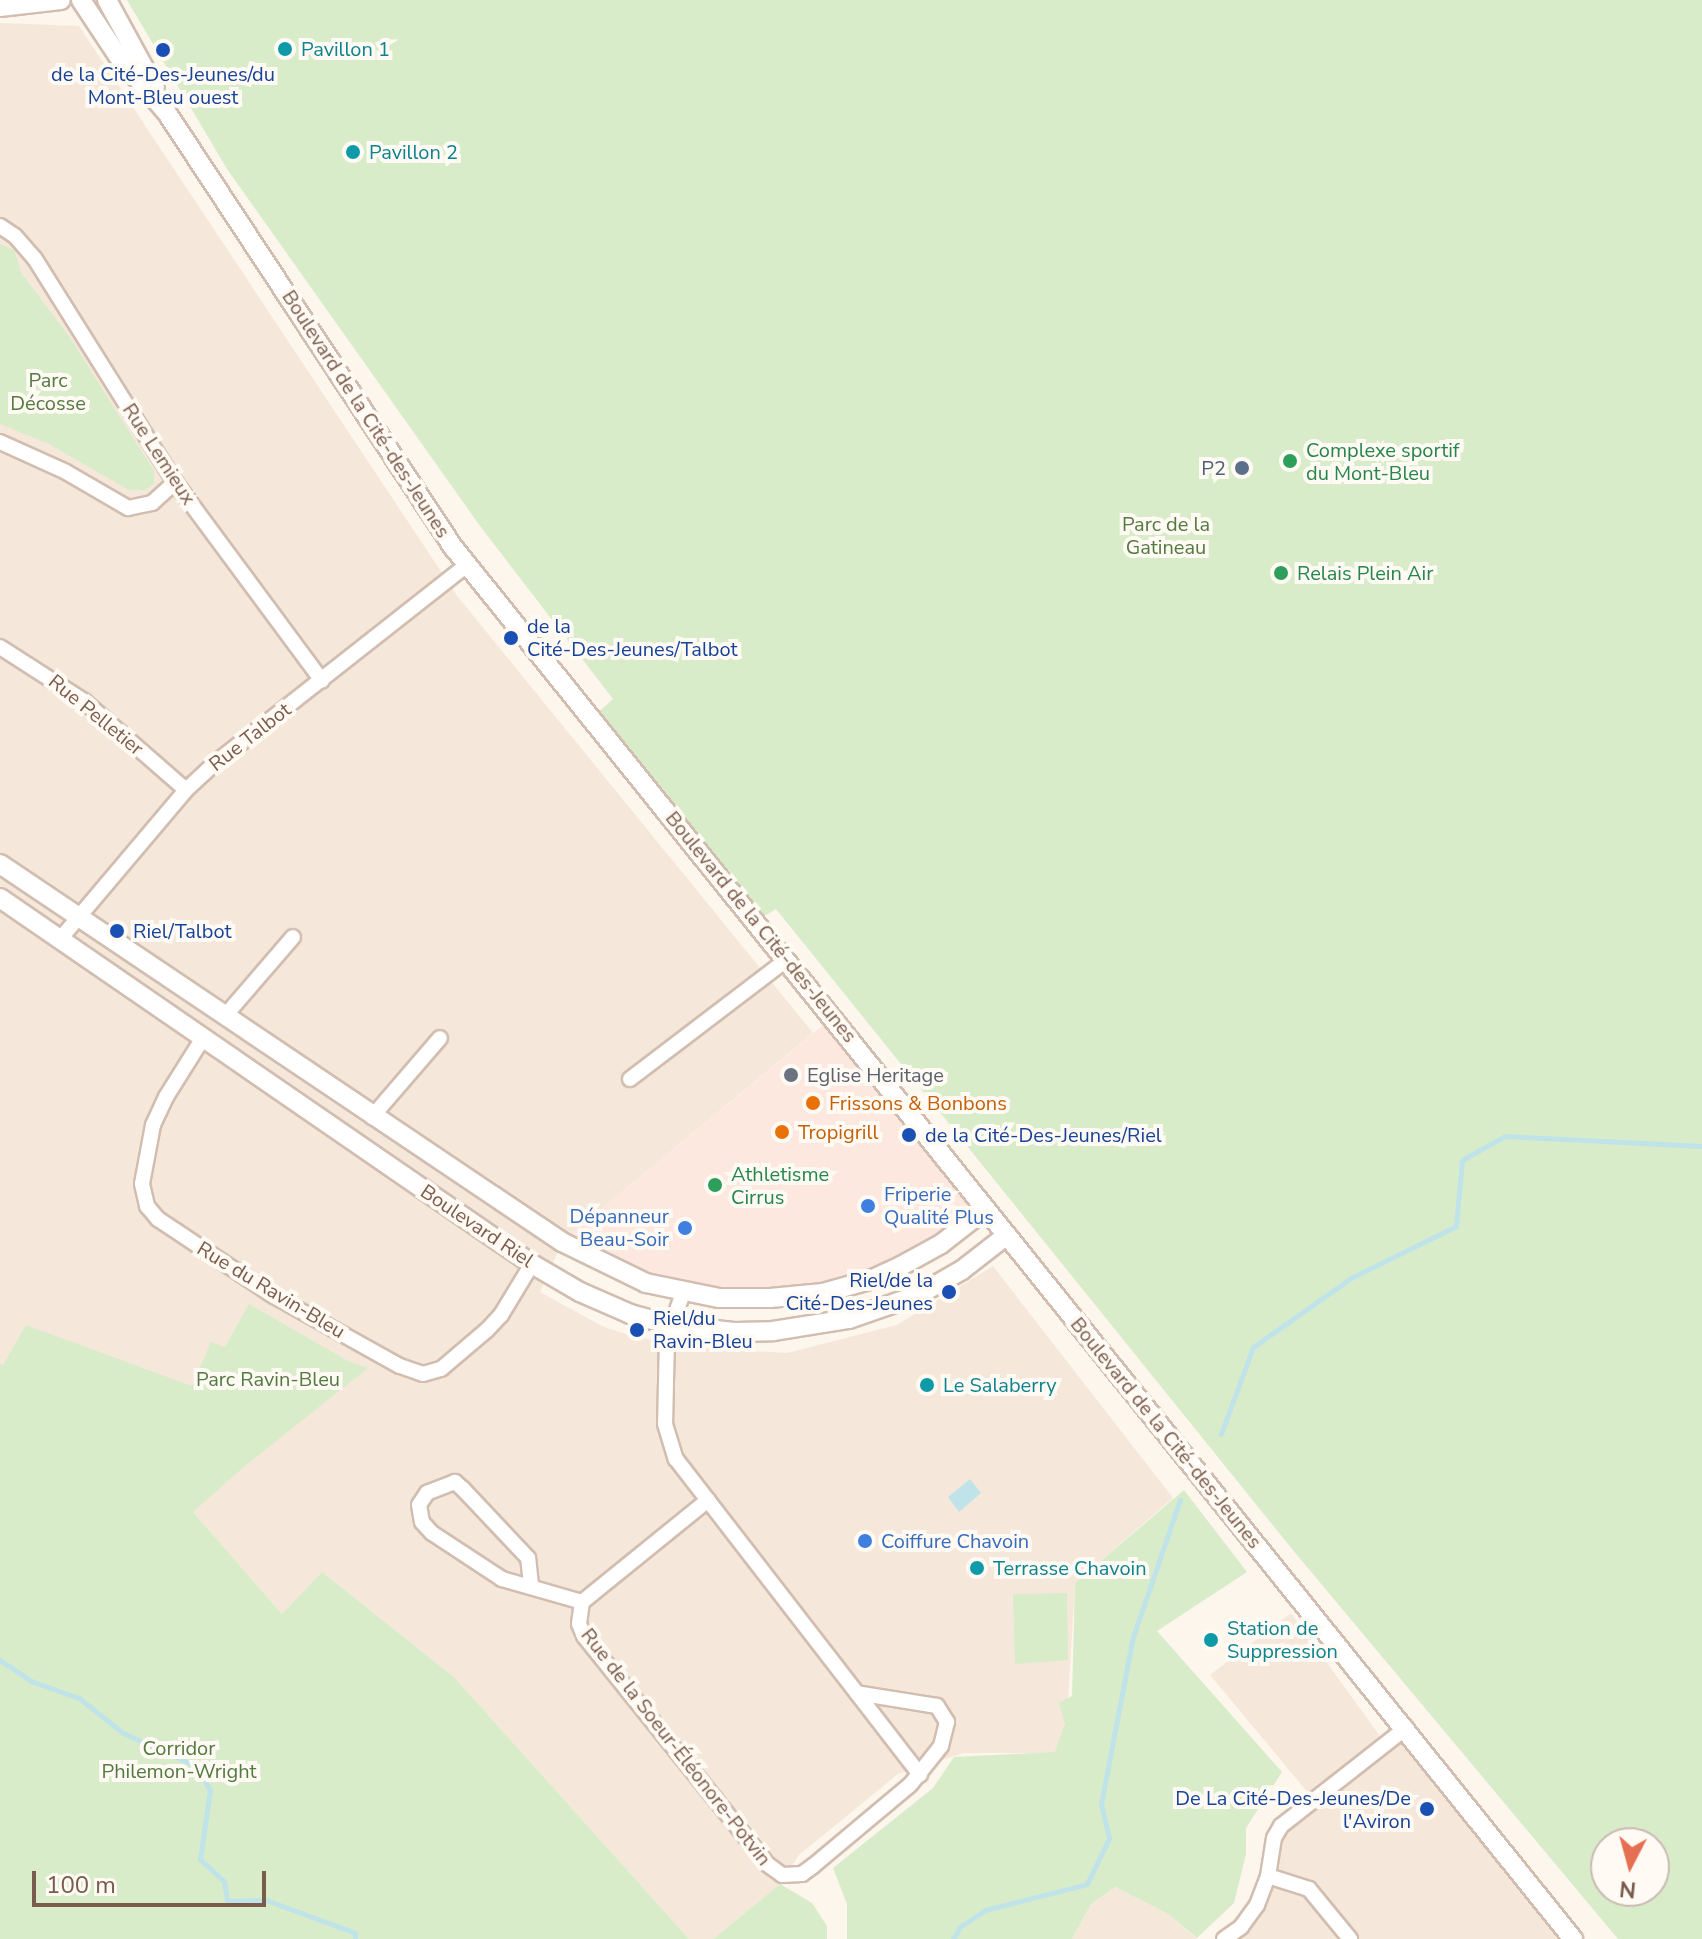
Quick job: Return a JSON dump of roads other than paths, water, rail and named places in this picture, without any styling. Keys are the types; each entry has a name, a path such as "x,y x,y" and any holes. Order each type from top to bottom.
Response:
{"street":[{"path":"0,7 61,0"},
{"name":"Boulevard de la Cité-des-Jeunes","path":"81,0 118,56 167,113 426,508 467,565 1573,1939"},
{"name":"Boulevard de la Cité-des-Jeunes","path":"107,0 139,55 167,113"},
{"name":"Rue Lemieux","path":"0,226 15,236 35,259 175,482 322,681"},
{"path":"0,442 66,472 128,508 152,503 175,482"},
{"name":"Rue Talbot","path":"61,938 186,790 214,764 467,565"},
{"name":"Rue Pelletier","path":"0,647 84,701 186,790"},
{"name":"Boulevard Riel","path":"0,864 80,915 372,1117 581,1253 646,1283 683,1293 770,1298 849,1287 923,1255 986,1209"},
{"name":"Boulevard Riel","path":"0,898 532,1264 599,1301 671,1325 734,1332 773,1331 849,1319 918,1295 962,1270 1007,1235"},
{"path":"225,1016 293,937"},
{"path":"630,1079 786,960"},
{"name":"Rue du Ravin-Bleu","path":"203,1038 166,1097 153,1125 142,1184 147,1206 158,1219 274,1296 407,1370 423,1374 441,1369 487,1330 501,1315 532,1264"},
{"path":"372,1117 440,1038"},
{"path":"683,1293 671,1325 665,1424 676,1459 920,1775"},
{"path":"531,1585 528,1558 463,1489 455,1482 427,1493 419,1505 422,1522 432,1533 502,1579 582,1602"},
{"name":"Rue de la Soeur-Éléonore-Potvin","path":"708,1500 582,1602 578,1613 584,1636 774,1871 792,1876 802,1874 920,1775 946,1734 944,1713 925,1701 857,1693"},
{"path":"1224,1939 1251,1916 1268,1876 1270,1850 1281,1826 1406,1728"},
{"path":"1268,1876 1309,1889 1350,1939"}],"water":[{"path":"970,1479 981,1493 959,1512 948,1497"}],"waterway":[{"path":"1221,1434 1253,1347 1351,1278 1456,1226 1462,1160 1505,1136 1702,1146"},
{"path":"953,1939 960,1927 985,1910 1087,1884 1109,1838 1101,1804 1133,1637 1180,1500"},
{"path":"0,1660 31,1681 79,1698 123,1733 196,1766 210,1790 200,1859 224,1881 227,1901 266,1900 355,1933 355,1939"}],"place":[{"name":"Pavillon 1","path":"285,49"},
{"name":"de la Cité-Des-Jeunes/du Mont-Bleu ouest","path":"163,50"},
{"name":"Pavillon 2","path":"353,152"},
{"name":"Complexe sportif du Mont-Bleu","path":"1290,461"},
{"name":"P2","path":"1242,468"},
{"name":"Relais Plein Air","path":"1281,573"},
{"name":"de la Cité-Des-Jeunes/Talbot","path":"511,638"},
{"name":"Riel/Talbot","path":"117,931"},
{"name":"Eglise Heritage","path":"791,1075"},
{"name":"Frissons & Bonbons","path":"813,1103"},
{"name":"Tropigrill","path":"782,1132"},
{"name":"de la Cité-Des-Jeunes/Riel","path":"909,1135"},
{"name":"Athletisme Cirrus","path":"715,1185"},
{"name":"Friperie Qualité Plus","path":"868,1206"},
{"name":"Dépanneur Beau-Soir","path":"685,1228"},
{"name":"Riel/de la Cité-Des-Jeunes","path":"949,1292"},
{"name":"Riel/du Ravin-Bleu","path":"637,1330"},
{"name":"Le Salaberry","path":"927,1385"},
{"name":"Coiffure Chavoin","path":"865,1541"},
{"name":"Terrasse Chavoin","path":"977,1568"},
{"name":"Station de Suppression","path":"1211,1640"},
{"name":"De La Cité-Des-Jeunes/De l'Aviron","path":"1427,1809"}],"park label":[{"name":"Parc Décosse","path":"48,392"},
{"name":"Parc de la Gatineau","path":"1166,536"},
{"name":"Parc Ravin-Bleu","path":"268,1379"},
{"name":"Corridor Philemon-Wright","path":"179,1760"}]}
